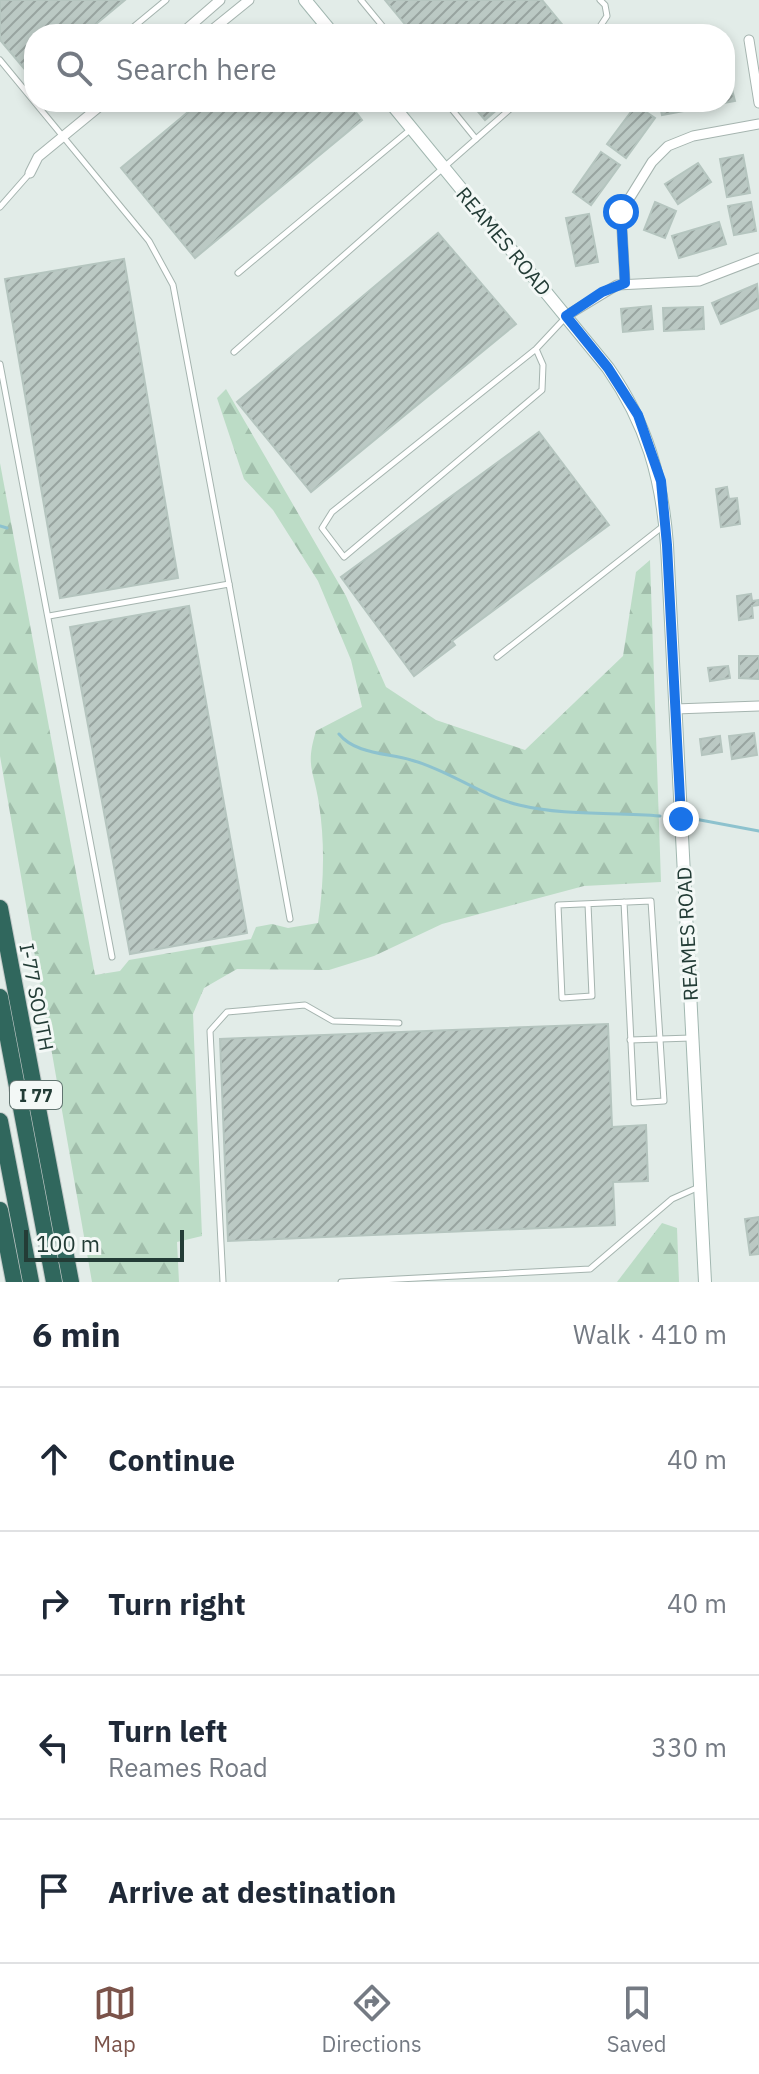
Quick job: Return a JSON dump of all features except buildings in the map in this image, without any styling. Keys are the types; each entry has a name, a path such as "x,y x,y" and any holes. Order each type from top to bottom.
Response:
{"highway":[{"name":"I-77 SOUTH","path":"0,908 71,1282"},
{"name":"I 77","path":"0,997 54,1282"},
{"name":"I 77","path":"0,1121 31,1282"},
{"path":"0,1210 14,1282"}],"main road":[{"path":"305,0 325,24"},
{"name":"REAMES ROAD","path":"398,112 608,368 638,415 661,481 666,524 705,1282"}],"street":[{"path":"192,24 220,0"},
{"path":"219,24 249,0"},
{"path":"749,40 759,103"},
{"path":"30,173 38,157 93,112"},
{"path":"625,283 621,212 652,162 668,146 693,136 759,124"},
{"path":"566,316 602,292 625,283 699,281 759,258"},
{"path":"675,709 759,706"}],"lane":[{"path":"140,24 166,0"},
{"path":"361,0 381,24"},
{"path":"600,0 605,5 607,16 604,24"},
{"path":"0,60 24,90"},
{"path":"42,112 149,241 173,285 290,919"},
{"path":"454,112 476,139"},
{"path":"234,352 507,112"},
{"path":"238,273 412,129"},
{"path":"0,207 30,173"},
{"path":"536,349 543,365 542,390 344,557 322,528 332,512 536,349 566,316"},
{"path":"0,364 112,957"},
{"path":"497,657 666,524"},
{"path":"49,616 229,584"},
{"path":"588,904 592,996 562,998 558,905 588,904 624,902 651,901 664,1101 634,1103 624,902"},
{"path":"223,1282 210,1031 227,1012 305,1005 333,1021 399,1023"},
{"path":"630,1040 692,1038"},
{"path":"341,1282 426,1280 590,1269 672,1199 700,1187"},
{"path":"524,1282 531,1272"}],"green space":[{"path":"226,389 346,596 386,687 436,720 525,750 623,656 636,572 650,560 661,882 584,886 442,924 374,956 329,970 237,969 204,988 193,1014 202,1236 177,1242 179,1282 92,1282 0,756 0,463 95,975 120,971 129,960 251,939 256,927 272,924 288,928 318,923 323,849 311,761 313,743 316,731 362,707 351,660 318,581 273,510 244,479 217,398"},
{"path":"662,1223 677,1228 679,1282 617,1282"}],"waterway":[{"path":"0,526 7,528"},
{"path":"339,734 354,746 425,764 491,796 519,805 571,812 660,816"},
{"path":"695,819 759,831"}],"route":[{"path":"621,212 620,252 625,283 602,292 566,316 608,368 638,415 661,481 681,819"}]}
